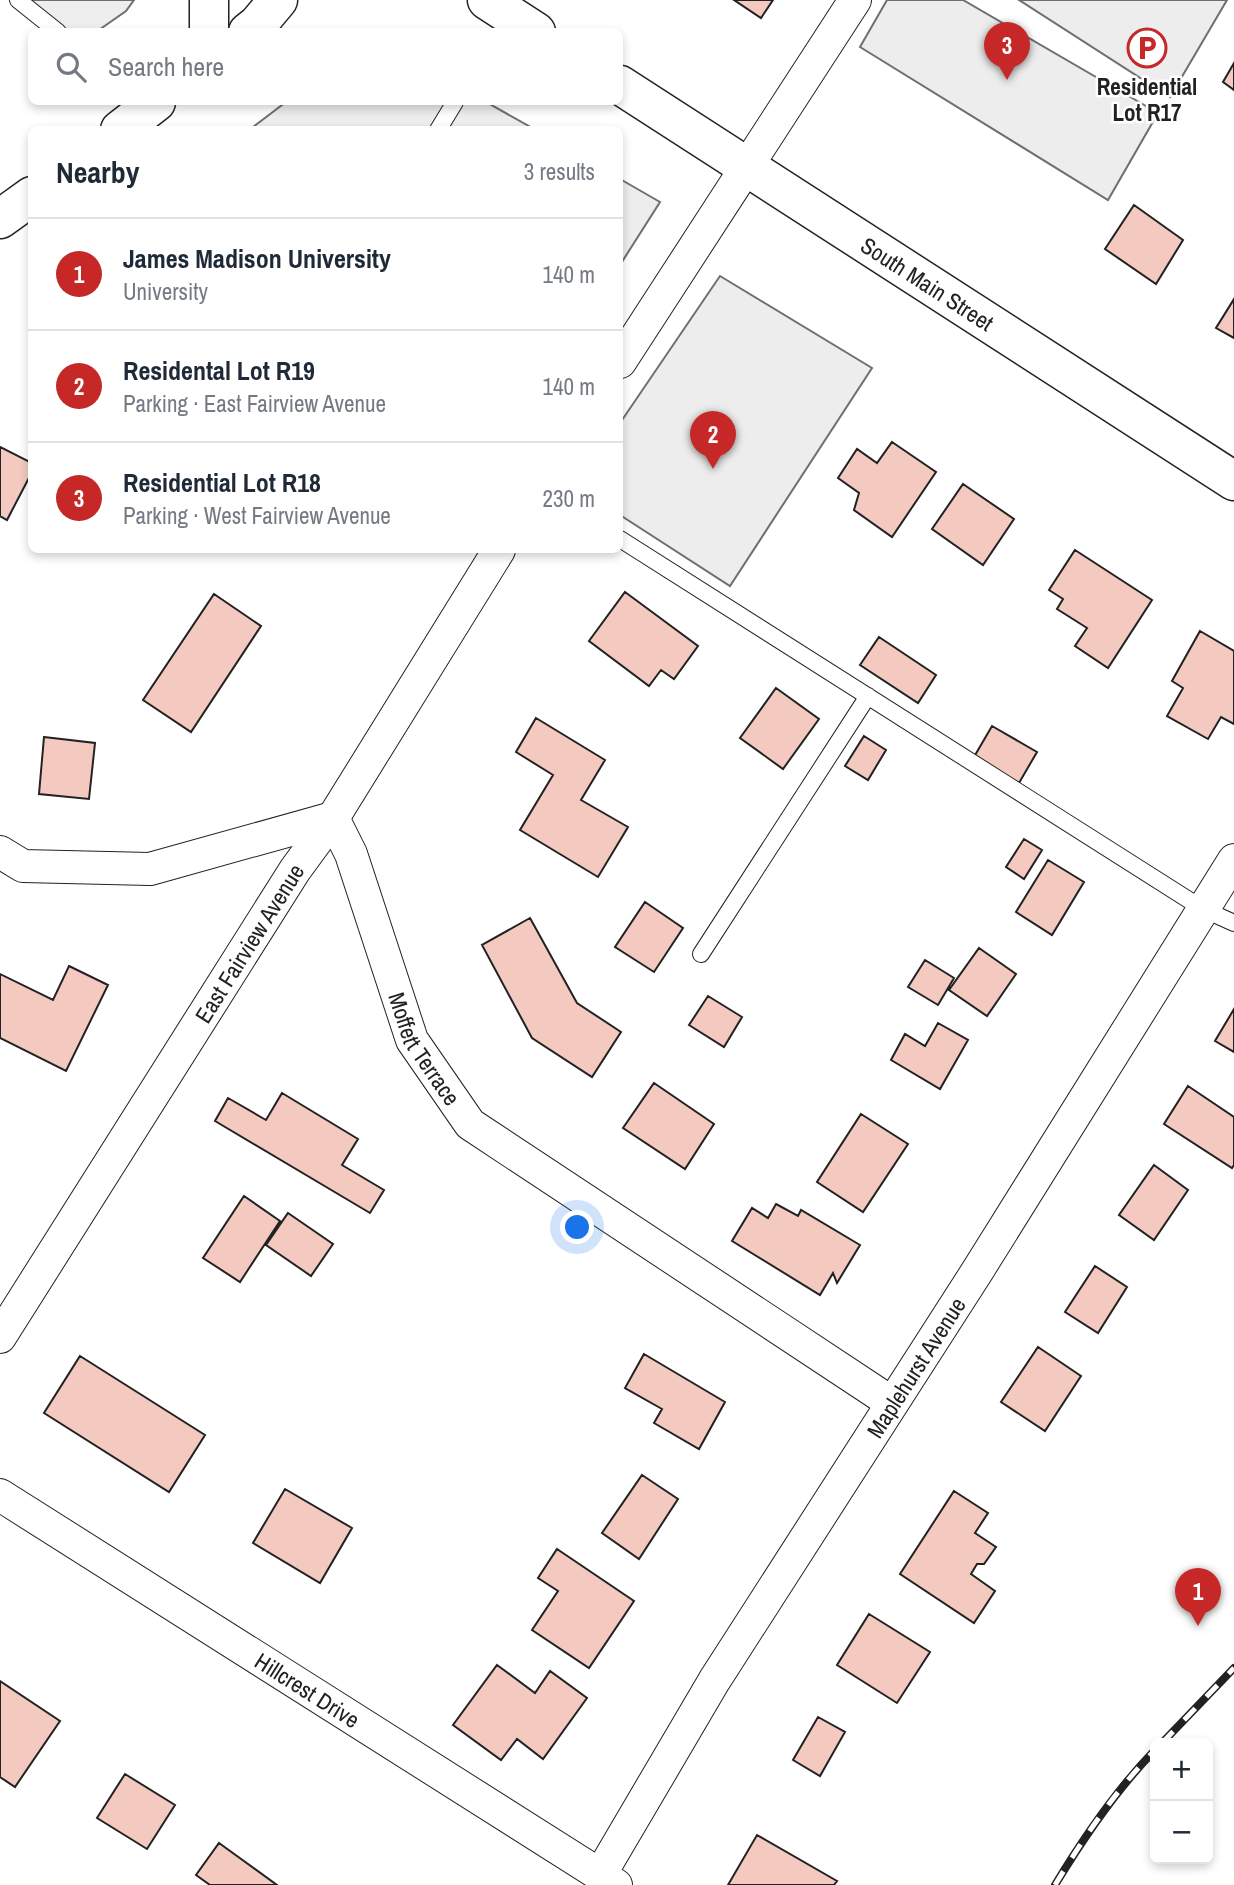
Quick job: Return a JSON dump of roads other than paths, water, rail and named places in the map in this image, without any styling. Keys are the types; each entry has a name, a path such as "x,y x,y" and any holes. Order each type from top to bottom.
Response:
{"main road":[{"path":"208,28 209,0"},
{"path":"253,28 278,0"},
{"name":"South Main Street","path":"623,87 1234,481"},
{"path":"0,219 28,199"}],"street":[{"path":"623,357 855,0"},
{"name":"East Fairview Avenue","path":"0,1337 295,870 332,818 497,553"},
{"path":"0,852 23,866 150,869 332,818"},
{"name":"Moffett Terrace","path":"332,818 351,854 412,1040 470,1124 892,1403"},
{"name":"Maplehurst Avenue","path":"608,1880 714,1681 985,1259 1234,860"},
{"name":"Hillcrest Drive","path":"0,1495 608,1880"}],"lane":[{"path":"18,0 53,28"},
{"path":"441,126 454,105"},
{"path":"623,542 1203,909 1234,923"},
{"path":"701,954 868,696"}],"railway":[{"path":"1167,1738 1234,1668"},
{"path":"1055,1885 1101,1814 1150,1756"}],"place":[{"name":"Residential Lot R17","path":"1147,48"},
{"name":"Residential Lot R18","path":"1007,80"},
{"name":"Residental Lot R19","path":"713,469"},
{"name":"James Madison University","path":"1198,1626"}]}
